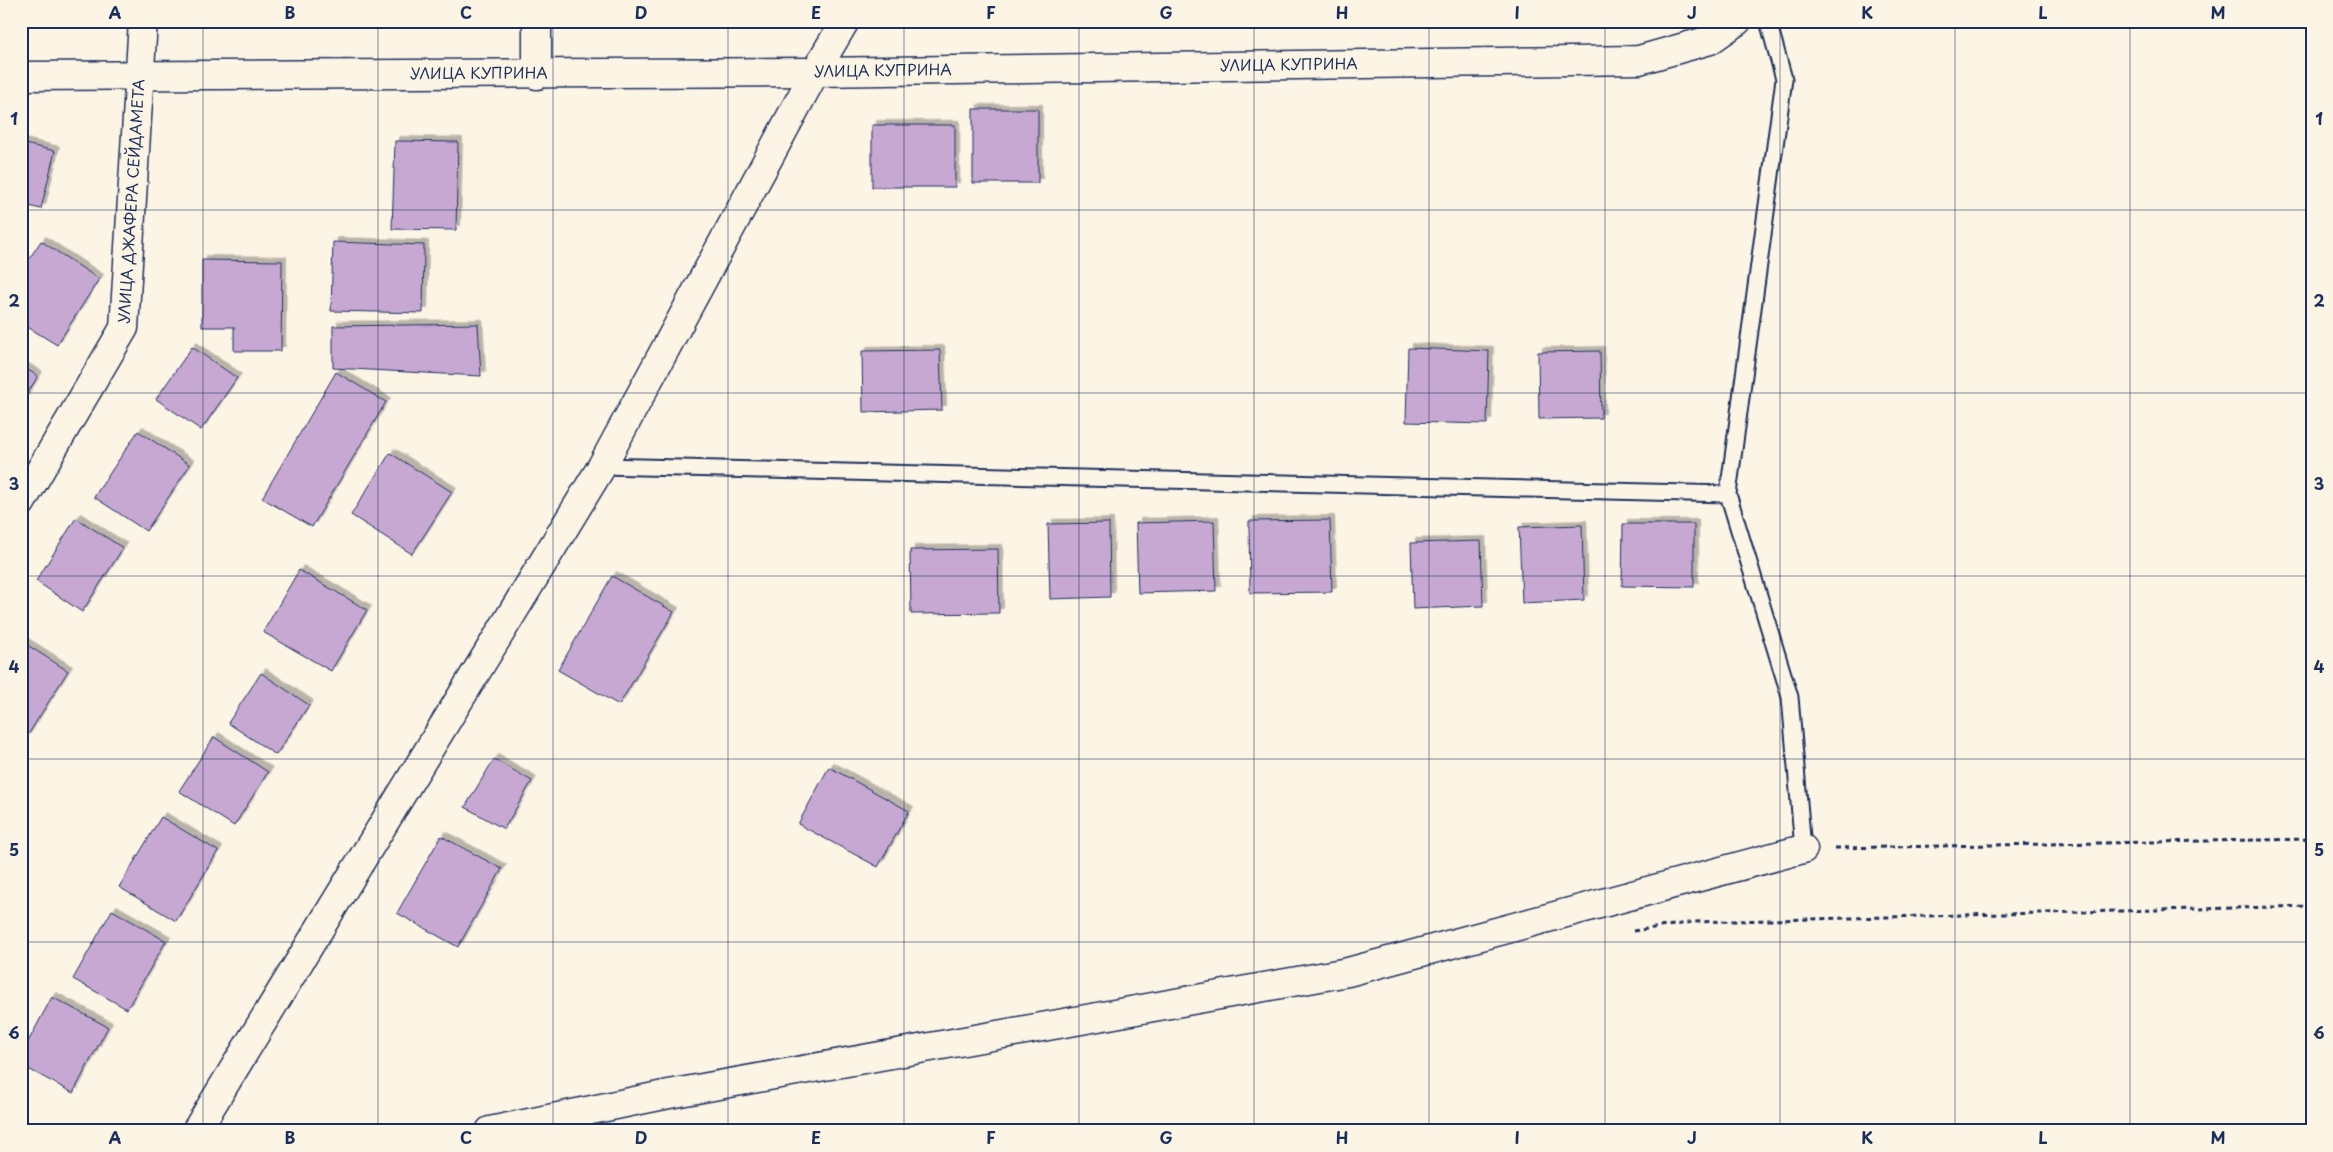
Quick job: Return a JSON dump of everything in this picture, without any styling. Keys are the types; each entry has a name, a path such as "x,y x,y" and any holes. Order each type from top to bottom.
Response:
{"street":[{"name":"УЛИЦА ДЖАФЕРА СЕЙДАМЕТА","path":"21,503 124,328 143,21"},
{"path":"536,21 537,75"},
{"path":"196,1131 602,466 815,72 845,21"},
{"name":"УЛИЦА КУПРИНА","path":"21,76 537,75 1639,60 1710,40 1737,21"},
{"path":"490,1131 670,1094 1348,972 1803,849"}],"lane":[{"path":"1768,21 1784,79 1728,494 1790,696 1803,849"},
{"path":"602,466 1728,494"}],"path":[{"path":"1803,849 2312,839"},
{"path":"1624,932 1694,922 2312,906"}],"building":[{"path":"973,109 1038,109 1038,183 973,183"},
{"path":"872,125 955,125 955,187 872,187"},
{"path":"395,141 458,142 456,230 392,229"},
{"path":"21,143 55,151 41,209 21,204"},
{"path":"41,241 99,279 57,345 21,323 21,271"},
{"path":"333,242 424,245 423,313 331,311"},
{"path":"202,260 282,261 281,351 234,351 234,327 202,327"},
{"path":"478,324 481,376 333,368 333,326"},
{"path":"192,347 237,378 201,430 156,399"},
{"path":"1408,348 1489,351 1487,424 1406,422"},
{"path":"940,350 942,410 863,412 862,351"},
{"path":"1600,351 1601,418 1539,419 1538,352"},
{"path":"21,366 38,376 21,404"},
{"path":"336,372 386,402 312,527 262,498"},
{"path":"138,431 190,465 146,531 94,497"},
{"path":"390,453 452,492 412,554 351,515"},
{"path":"76,518 123,548 82,612 36,581"},
{"path":"1330,520 1332,592 1250,593 1249,521"},
{"path":"1214,521 1216,591 1138,593 1136,523"},
{"path":"1109,523 1110,597 1050,599 1048,524"},
{"path":"1623,524 1694,524 1694,587 1622,586"},
{"path":"1582,525 1584,600 1522,603 1519,527"},
{"path":"1481,541 1483,606 1413,609 1411,543"},
{"path":"998,549 999,613 911,614 910,550"},
{"path":"299,570 367,610 331,671 263,632"},
{"path":"612,576 674,612 619,705 558,670"},
{"path":"21,641 68,671 26,738 21,736"},
{"path":"261,673 309,705 276,755 228,723"},
{"path":"214,737 268,772 234,826 179,791"},
{"path":"494,759 532,781 504,829 465,807"},
{"path":"829,767 909,811 878,867 798,824"},
{"path":"161,817 218,851 176,921 119,887"},
{"path":"441,836 502,869 458,947 397,913"},
{"path":"112,910 166,941 127,1009 73,979"},
{"path":"52,997 108,1027 73,1093 21,1065 21,1055"}]}
